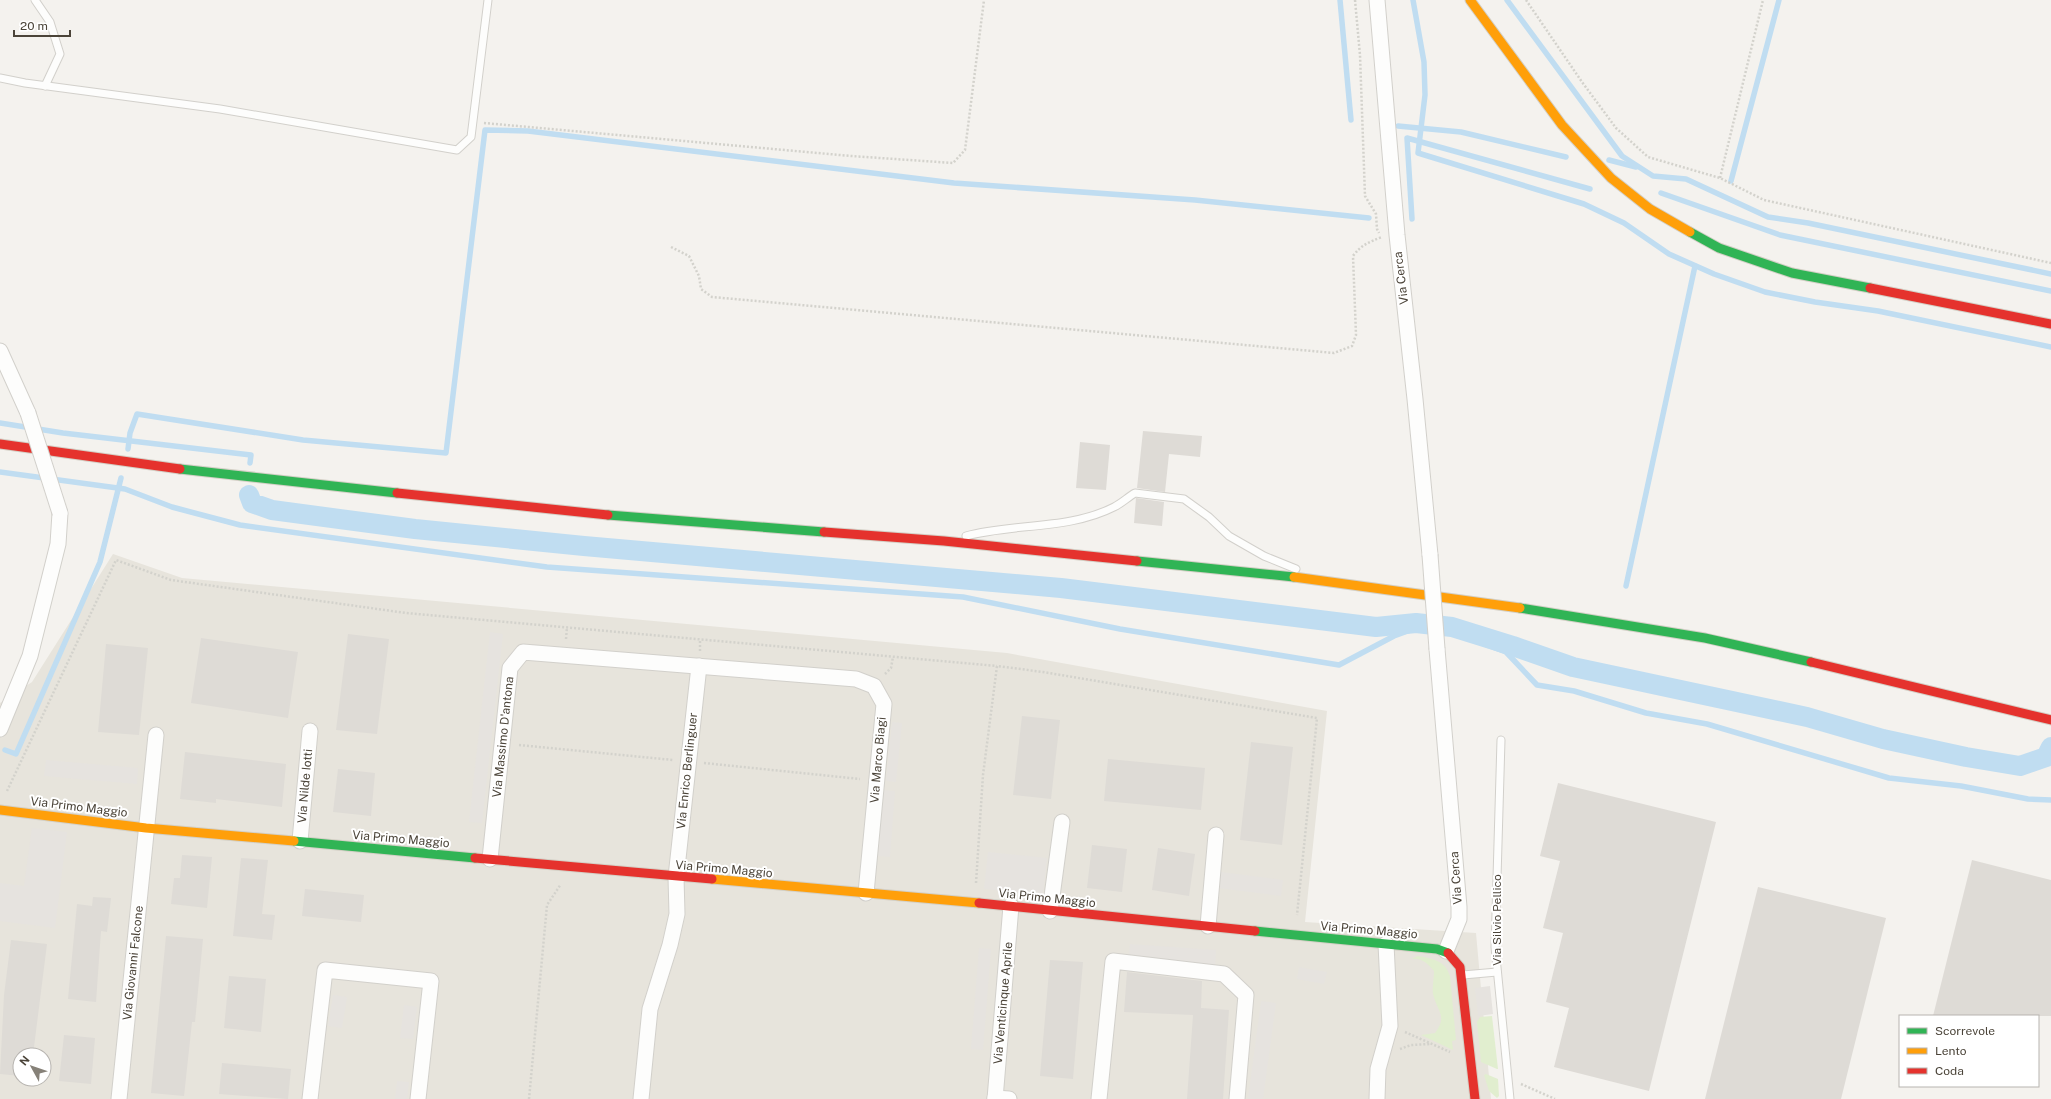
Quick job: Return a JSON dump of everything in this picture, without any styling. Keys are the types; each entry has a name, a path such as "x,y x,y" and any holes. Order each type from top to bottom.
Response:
{"main road":[{"path":"1470,0 1562,125 1611,178 1650,209 1719,248 1792,273 2051,324"},
{"path":"0,444 140,464 556,511 944,541 1322,580 1574,615 1705,638 1872,676 2051,720"},
{"name":"Via Primo Maggio","path":"0,810 146,828 300,841 676,877 1011,906 1446,951"},
{"path":"1446,951 1455,959 1461,975 1475,1099"}],"street":[{"name":"Via Cerca","path":"1377,0 1397,235 1430,555 1459,907 1458,920 1446,951"},
{"path":"0,351 28,413 60,513 58,544 30,656 0,729"},
{"name":"Via Massimo D'antona","path":"490,859 510,668 523,652 699,666"},
{"name":"Via Enrico Berlinguer","path":"641,1099 650,1009 670,945 676,914 676,877 699,666"},
{"name":"Via Marco Biagi","path":"699,666 856,679 874,686 884,704 866,893"},
{"name":"Via Nilde Iotti","path":"300,841 310,731"},
{"name":"Via Giovanni Falcone","path":"119,1099 156,735"},
{"path":"1050,911 1062,822"},
{"path":"1208,926 1216,835"},
{"name":"Via Venticinque Aprile","path":"999,1099 1011,906"},
{"path":"1377,1099 1378,1069 1390,1026 1386,944"},
{"path":"1099,1099 1113,961 1224,974 1246,995 1237,1099"},
{"path":"310,1099 325,970 431,981 418,1099"}],"lane":[{"path":"35,0 50,22 60,54 45,86"},
{"path":"0,78 45,86 220,109 457,150 471,137 474,123 488,0"},
{"path":"944,541 983,531 1022,528 1081,519 1114,507 1135,493 1184,499 1208,517 1229,536 1264,556 1322,580"},
{"name":"Via Silvio Pellico","path":"1501,740 1494,946 1510,1099"},
{"path":"1461,975 1497,972"}],"path":[{"path":"474,123 494,122 843,155 953,163 965,150 984,0"},
{"path":"1526,0 1582,82 1616,128 1648,157 1720,178 1764,200 2051,263"},
{"path":"1720,178 1763,0"},
{"path":"671,247 689,256 699,276 701,289 712,297 1334,353 1352,346 1356,335 1353,256 1358,248 1366,243 1381,237 1397,235"},
{"path":"3,798 116,560 172,580 406,613 998,666 1043,672 1317,718 1295,935"},
{"path":"975,903 983,775 998,666"},
{"path":"529,1099 547,905 561,885 562,866"},
{"path":"1378,1069 1401,1048 1411,1044 1432,1044"}],"shaded area":[{"path":"113,554 182,578 1007,653 1327,711 1305,922 1476,933 1491,1099 0,1099 0,703 32,682"},
{"path":"490,632 503,634 482,823 469,822"},
{"path":"892,722 902,723 896,782 886,781"},
{"path":"46,760 138,768 137,784 44,776"},
{"path":"883,790 895,791 890,857 878,856"},
{"path":"32,828 67,832 55,928 0,921 0,883 24,886"},
{"path":"988,852 1047,858 1043,895 984,889"},
{"path":"1221,872 1283,880 1281,896 1218,888"},
{"path":"1130,944 1216,950 1215,968 1128,961"},
{"path":"979,948 991,949 983,1050 971,1049"},
{"path":"1299,967 1327,972 1324,984 1297,979"},
{"path":"1490,986 1493,1014 1478,1016 1475,988"},
{"path":"333,995 347,997 342,1028 328,1026"},
{"path":"1261,1001 1276,1003 1263,1099 1248,1099"},
{"path":"404,1005 417,1007 413,1039 400,1038"},
{"path":"397,1081 409,1082 407,1099 395,1099"}],"green space":[{"path":"1418,956 1433,959 1442,963 1450,976 1456,1040 1452,1041 1453,1050 1421,1035 1435,1033 1441,1022 1441,1018 1433,994 1434,971 1424,962 1418,959 1411,959"},
{"path":"1492,1016 1498,1069 1481,1062 1477,1022 1480,1017"},
{"path":"1486,1074 1498,1079 1499,1096 1497,1098 1489,1091 1484,1075"}],"building":[{"path":"1143,431 1202,436 1200,457 1169,454 1165,492 1137,488"},
{"path":"1080,442 1110,445 1106,490 1076,488"},
{"path":"1136,498 1164,502 1162,526 1134,523"},
{"path":"348,634 389,639 377,734 336,730"},
{"path":"201,638 298,652 288,718 191,703"},
{"path":"106,644 148,648 139,735 98,732"},
{"path":"1022,716 1060,720 1051,799 1013,795"},
{"path":"1251,742 1293,747 1282,845 1240,840"},
{"path":"185,752 286,764 282,807 216,799 216,803 180,799"},
{"path":"1108,759 1205,768 1201,810 1104,801"},
{"path":"338,769 375,773 371,816 333,812"},
{"path":"1558,783 1716,822 1649,1091 1554,1067 1569,1008 1546,1002 1563,933 1543,928 1560,861 1540,856"},
{"path":"1092,845 1127,849 1122,892 1087,888"},
{"path":"1158,848 1195,854 1189,896 1152,890"},
{"path":"182,855 212,857 207,908 171,904 174,878 180,878"},
{"path":"241,858 268,860 262,914 275,915 272,940 233,936"},
{"path":"1972,860 2051,880 2051,1016 1933,1015"},
{"path":"1758,887 1886,918 1841,1099 1705,1099"},
{"path":"305,889 364,895 361,922 302,916"},
{"path":"93,897 111,898 107,932 101,931 96,1002 68,999 77,904 92,906"},
{"path":"166,936 203,939 195,1022 192,1022 184,1096 151,1093"},
{"path":"11,940 47,944 34,1047 12,1047 12,1075 0,1074 4,995"},
{"path":"1050,960 1083,962 1073,1079 1040,1076"},
{"path":"1127,972 1202,981 1201,1008 1229,1010 1223,1099 1187,1099 1193,1015 1124,1012"},
{"path":"229,976 266,979 261,1032 224,1028"},
{"path":"64,1035 95,1038 91,1084 59,1081"},
{"path":"222,1063 291,1069 288,1099 219,1094"}],"waterway":[{"path":"1340,0 1351,120"},
{"path":"1413,0 1424,62 1425,95 1418,153 1584,204 1624,223 1669,254 1714,274 1765,292 1815,302 1878,311 2051,347"},
{"path":"1507,0 1622,156 1653,176 1686,179 1768,217 1808,223 2051,274"},
{"path":"1731,181 1779,0"},
{"path":"1398,126 1461,132 1566,157"},
{"path":"128,449 130,433 137,414 303,440 446,453 485,130 528,131 954,183 1195,200 1369,218"},
{"path":"1412,219 1407,138 1590,189"},
{"path":"1609,160 1636,167"},
{"path":"1661,193 1780,235 2051,291"},
{"path":"1626,586 1695,266"},
{"path":"0,423 63,433 251,455 250,463"},
{"path":"0,472 125,489 172,507 240,525 547,567 963,597 1120,629 1339,665 1394,636 1416,628 1457,634 1506,652 1537,685 1574,691 1646,713 1707,724 1889,778 1961,786 2028,799 2051,800"},
{"path":"5,750 16,754 100,562 121,478"},
{"path":"249,495 252,503 272,510 415,529 584,546 1061,588 1376,627 1416,623 1452,627 1573,667 1807,717 1883,739 1966,757 2020,766 2046,757 2051,747"}],"traffic: fast":[{"path":"1690,232 1719,248 1792,273 1870,288"},
{"path":"180,469 397,493"},
{"path":"608,515 824,532"},
{"path":"1137,561 1294,577"},
{"path":"1520,608 1705,638 1811,662"},
{"path":"294,841 475,858"},
{"path":"1255,931 1437,949 1448,953"}],"traffic: slow":[{"path":"1470,0 1562,125 1611,178 1650,209 1690,232"},
{"path":"1294,577 1520,608"},
{"path":"0,810 146,828 294,841"},
{"path":"712,879 979,903"}],"traffic: jam":[{"path":"1870,288 2051,324"},
{"path":"0,444 180,469"},
{"path":"397,493 608,515"},
{"path":"824,532 944,541 1137,561"},
{"path":"1811,662 2051,720"},
{"path":"475,858 712,879"},
{"path":"979,903 1255,931"},
{"path":"1448,953 1460,967 1475,1099"}]}
